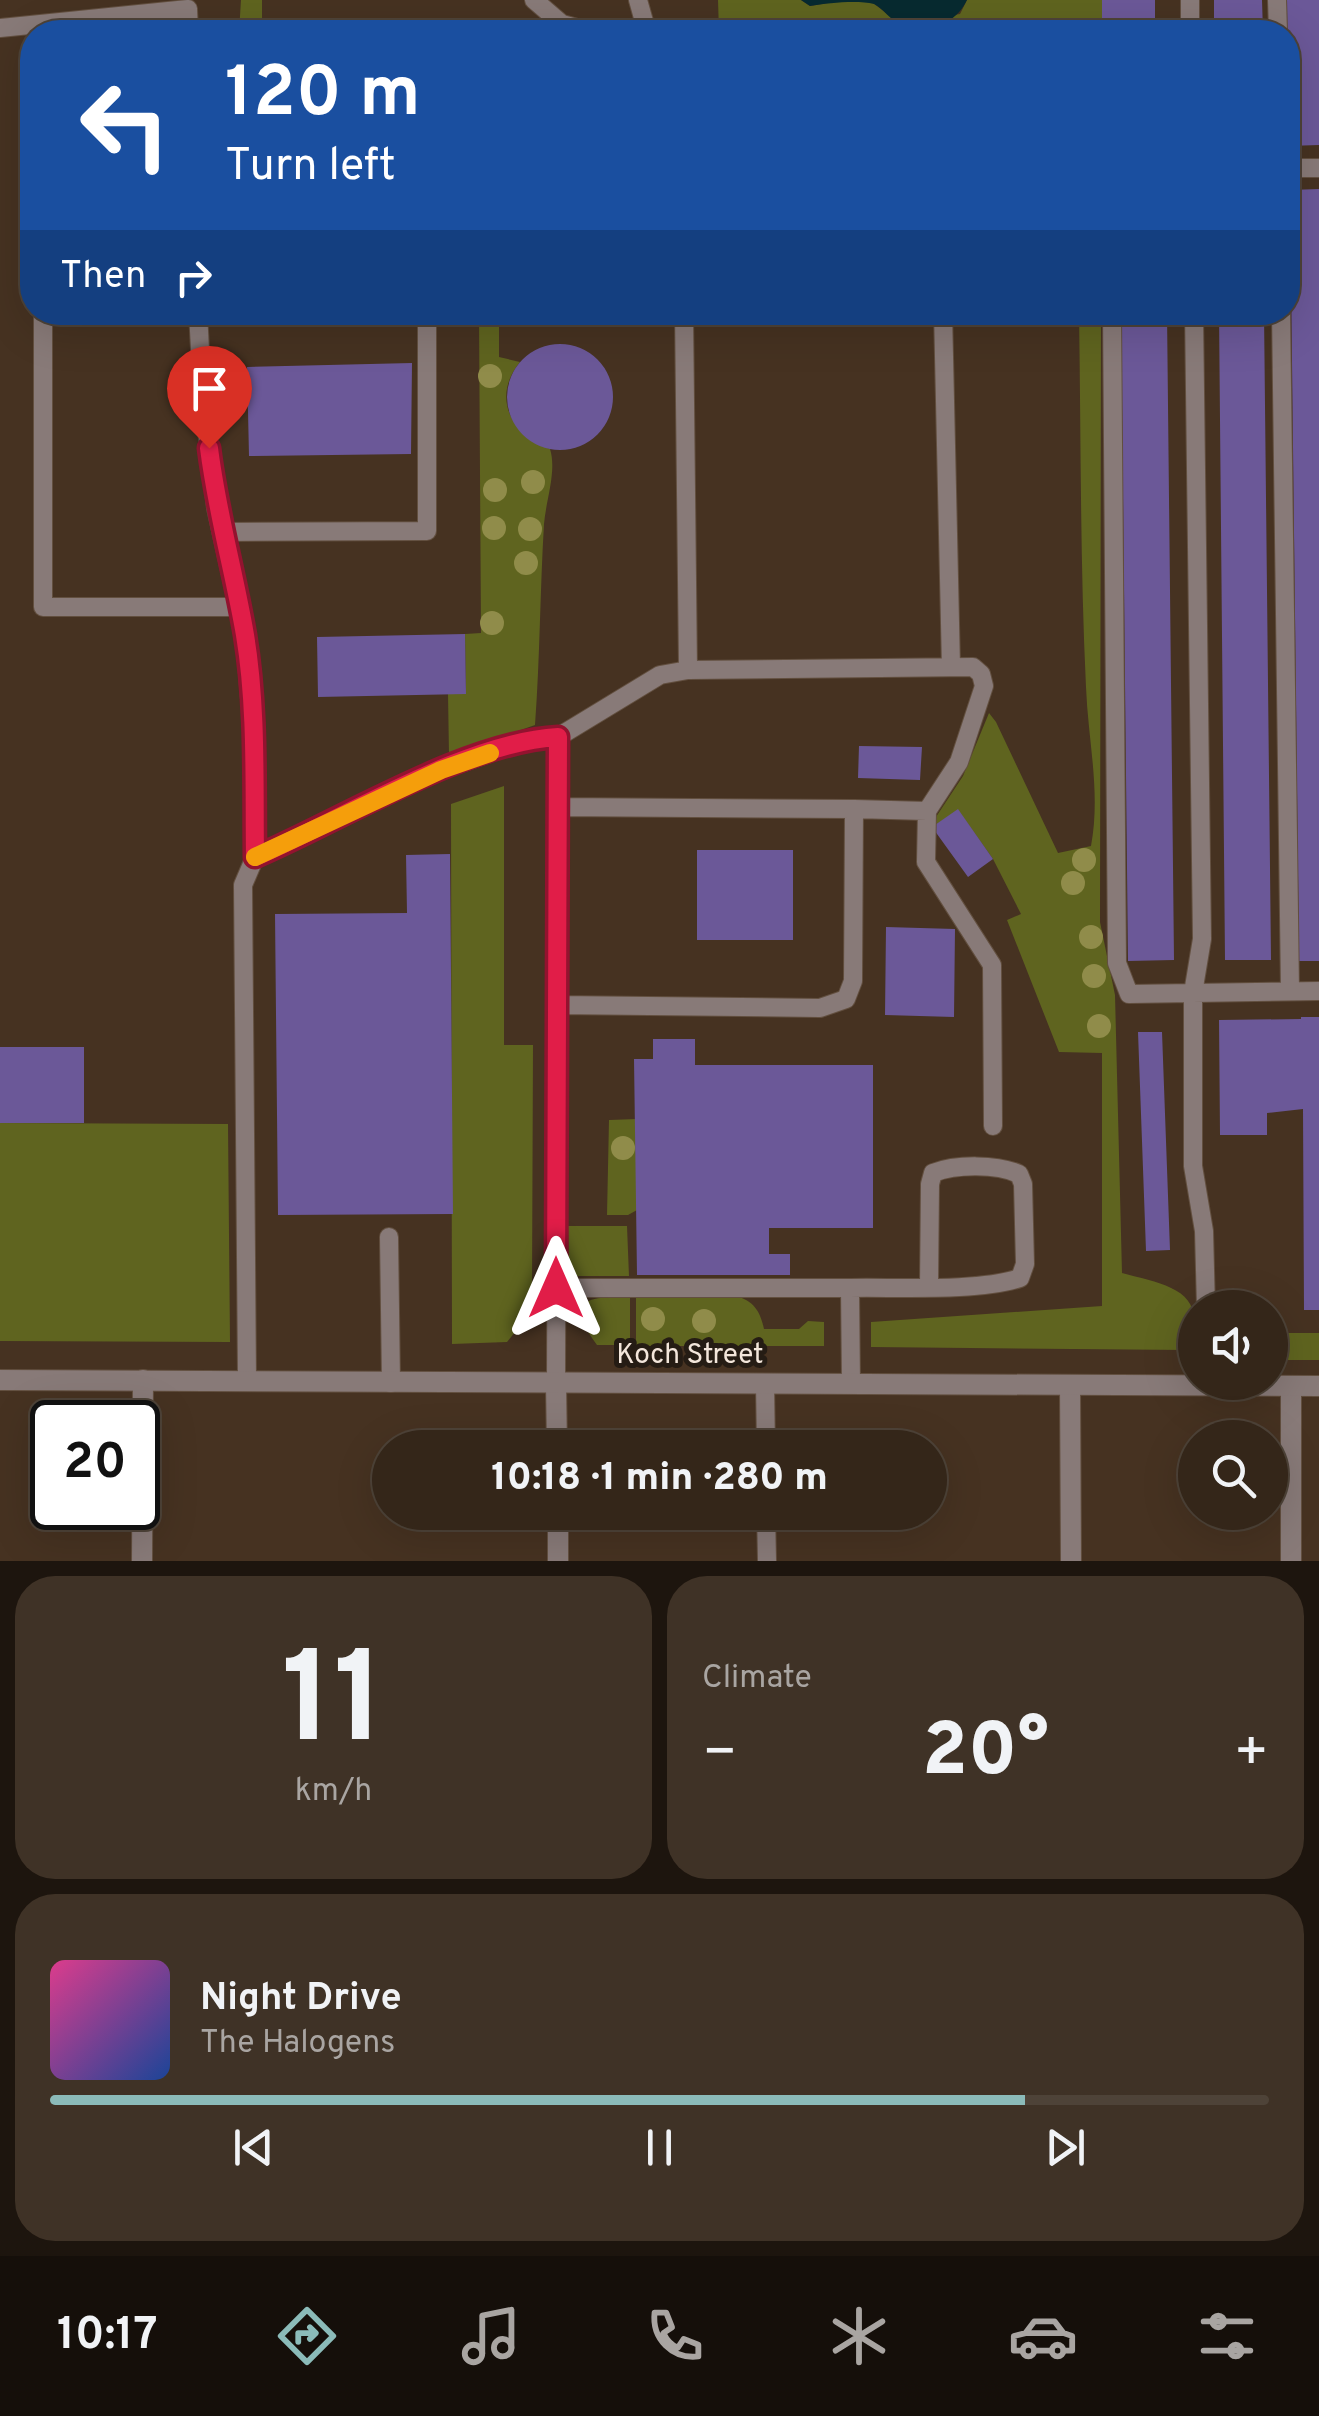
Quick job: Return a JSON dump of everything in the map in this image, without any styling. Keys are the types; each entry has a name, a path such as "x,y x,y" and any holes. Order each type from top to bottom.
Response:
{"street":[{"name":"Koch Street","path":"0,1380 1178,1384"},
{"path":"142,1561 143,1380"},
{"path":"556,1384 557,1430"},
{"path":"1070,1384 1071,1561"},
{"name":"Koch Street","path":"1288,1386 1319,1386"},
{"path":"1291,1386 1291,1561"},
{"path":"558,1530 558,1561"}],"lane":[{"path":"534,0 557,20"},
{"path":"65,20 194,4"},
{"path":"43,325 43,607 238,607"},
{"path":"199,325 202,387 222,532 246,636 254,750 255,857 242,885 247,1381"},
{"path":"222,532 426,531 426,325"},
{"path":"684,325 688,670"},
{"path":"942,325 951,667"},
{"path":"1112,325 1117,963 1129,994 1319,991"},
{"path":"1194,325 1202,939 1193,993 1193,1166 1204,1232 1206,1290"},
{"path":"1281,325 1290,991"},
{"path":"255,857 441,770 529,739 558,737 660,675 688,670 972,667 980,674 984,686 959,762 927,812 926,862 992,965 993,1126"},
{"path":"556,1384 558,737"},
{"path":"557,807 927,812"},
{"path":"557,1005 820,1008 846,999 853,981 854,809"},
{"path":"556,1288 850,1288 929,1286 1002,1284 1020,1278 1025,1264 1024,1184 1020,1174 1008,1168 946,1168 933,1172 929,1286"},
{"path":"389,1237 390,1382"},
{"path":"850,1288 851,1384"},
{"path":"765,1384 766,1430"},
{"path":"766,1530 767,1561"}],"green space":[{"path":"241,0 262,0 262,20 240,20"},
{"path":"718,0 801,0 810,6 840,1 872,2 895,20 719,20"},
{"path":"967,0 1102,0 1102,20 924,20 960,14"},
{"path":"479,325 499,325 499,357 520,362 507,388 510,413 525,434 550,449 552,458 544,524 535,725 449,755 448,694 466,694 465,634 481,633"},
{"path":"1079,325 1101,325 1100,922 1115,995 1122,1273 1178,1292 1178,1350 871,1347 871,1322 1102,1306 1102,1053 1059,1052 1007,920 1021,914 993,859 958,810 934,826 932,823 963,776 989,713 1058,853 1091,846 1094,786 1084,640"},
{"path":"504,786 504,1045 533,1045 532,1292 520,1326 507,1342 452,1344 451,804"},
{"path":"637,1119 637,1210 628,1215 607,1215 609,1120"},
{"path":"0,1123 228,1124 230,1342 0,1341"},
{"path":"568,1226 627,1226 629,1276 575,1276 569,1270"},
{"path":"636,1295 739,1297 756,1309 764,1329 799,1329 808,1321 824,1322 824,1346 636,1346"},
{"path":"630,1296 630,1345 597,1345 582,1318 585,1304"},
{"path":"1288,1333 1319,1333 1319,1360 1288,1360"}],"water":[{"path":"801,0 967,0 950,20 894,20 874,4 810,6"}],"building":[{"path":"1102,0 1155,0 1155,20 1102,20"},
{"path":"1214,0 1262,0 1263,20 1214,20"},
{"path":"1287,0 1319,0 1319,145 1300,146 1300,20 1287,20"},
{"path":"1319,189 1319,961 1299,961 1292,325 1300,325 1300,190"},
{"path":"1121,325 1167,325 1174,960 1128,961"},
{"path":"1219,325 1264,325 1271,960 1225,960"},
{"path":"560,344 580,348 598,359 609,377 613,397 609,417 598,435 580,446 560,450 540,446 522,435 511,417 507,397 511,377 522,359 540,348"},
{"path":"412,363 411,454 249,456 247,367"},
{"path":"465,634 466,694 318,697 317,637"},
{"path":"859,746 922,747 920,780 858,778"},
{"path":"958,809 993,859 968,877 932,827"},
{"path":"697,850 793,850 793,940 697,940"},
{"path":"450,854 453,1214 278,1215 275,914 407,913 406,855"},
{"path":"886,927 955,929 954,1017 885,1015"},
{"path":"1319,1017 1319,1310 1304,1310 1303,1109 1267,1113 1267,1135 1220,1135 1219,1020"},
{"path":"1138,1032 1162,1032 1170,1250 1146,1251"},
{"path":"653,1039 695,1039 695,1065 873,1065 873,1228 769,1228 769,1254 790,1254 790,1275 637,1275 634,1059 653,1059"},
{"path":"0,1047 84,1047 84,1123 0,1123"}],"slow traffic":[{"path":"255,857 441,770 490,753"}],"route":[{"path":"209,448 216,508 246,636 254,750 255,857 441,770 529,739 558,737 556,1288"}]}
